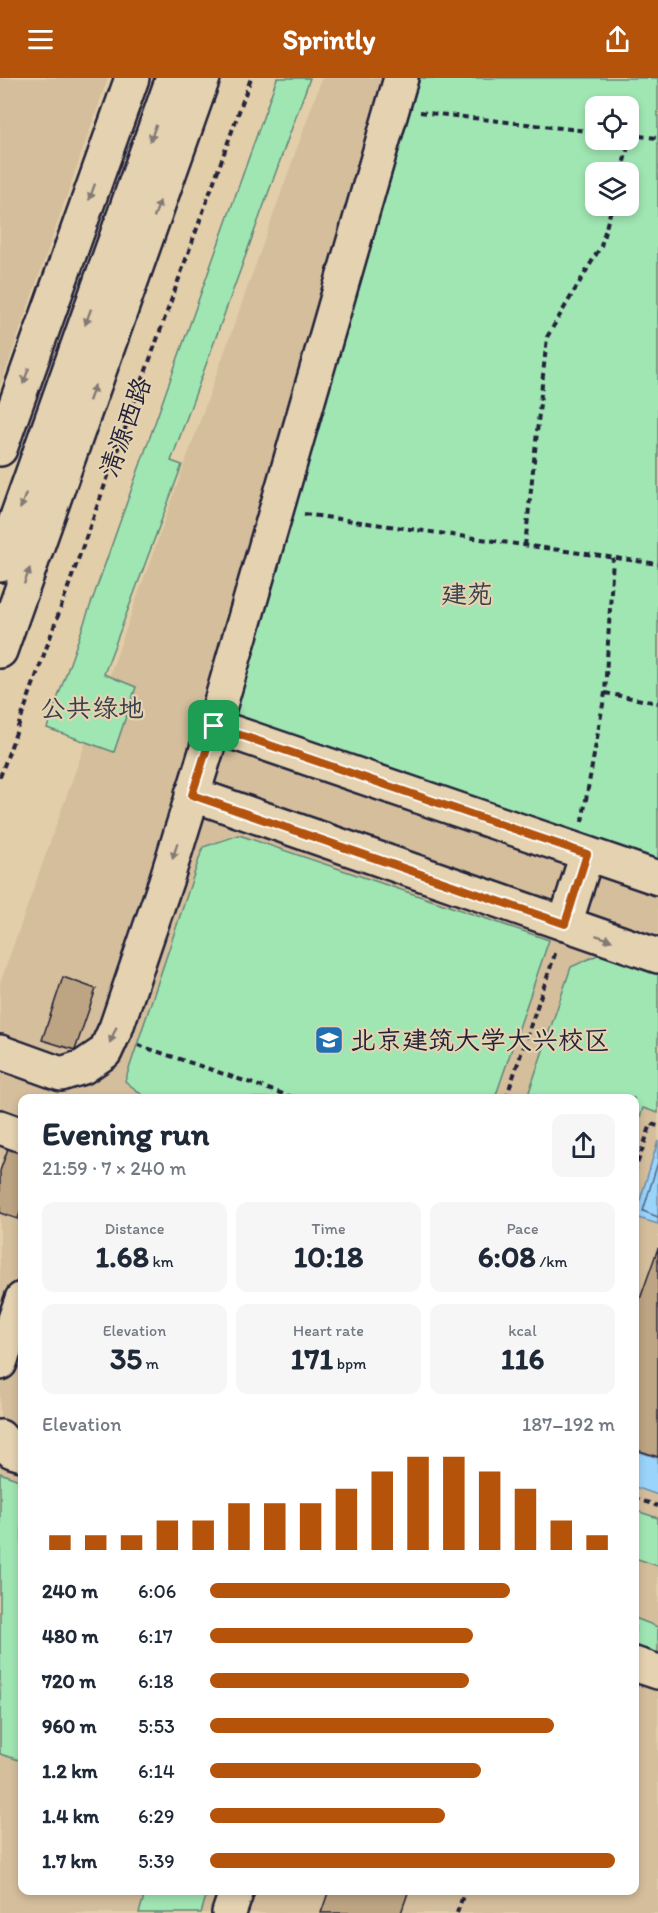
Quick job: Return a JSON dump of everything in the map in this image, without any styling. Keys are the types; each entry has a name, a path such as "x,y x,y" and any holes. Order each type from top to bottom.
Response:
{"main road":[{"path":"0,449 132,78"},
{"path":"0,565 173,78"},
{"name":"清源西路","path":"0,651 203,78"},
{"path":"0,1052 62,1074 83,1067 105,1052 112,1036 166,880 214,726 401,78"},
{"path":"214,726 658,878"},
{"path":"192,795 658,956"},
{"path":"565,924 582,852"},
{"path":"0,1127 18,1134"},
{"path":"0,1363 18,1311"},
{"path":"0,1437 12,1450 18,1452"},
{"path":"639,1666 658,1672"},
{"path":"229,1913 235,1895"}],"path":[{"name":"清源西路","path":"0,777 251,78"},
{"path":"392,109 585,131"},
{"path":"639,136 658,138"},
{"path":"525,546 547,337 601,246 609,216"},
{"path":"276,511 658,564"},
{"path":"582,852 605,693 613,558"},
{"path":"605,693 658,703"},
{"path":"507,1094 565,924"},
{"path":"112,1036 283,1094"},
{"path":"639,1159 651,1124 658,1126"},
{"path":"639,1500 658,1506"},
{"path":"457,1913 463,1895"}],"shaded area":[{"path":"0,78 108,78 0,387"},
{"name":"北京建筑大学大兴校区","path":"322,78 658,78 658,1913 0,1913 0,983"}],"green space":[{"name":"公共绿地","path":"277,78 310,78 171,461 182,465 104,674 136,687 114,752 47,728"},
{"name":"建苑","path":"420,78 658,78 658,859 233,718"},
{"path":"239,835 549,940 496,1094 141,1094 125,1081 203,847"},
{"path":"604,952 658,971 658,1113 643,1108 639,1120 639,1094 528,1094 571,967"},
{"path":"0,1473 18,1480 18,1760 0,1754"},
{"path":"639,1512 658,1518 658,1566 639,1559"},
{"path":"639,1620 658,1627 658,1659 639,1652"},
{"path":"144,1895 206,1895 201,1913 139,1913"}],"water":[{"path":"658,1141 658,1224 639,1218 639,1204"},
{"path":"639,1452 658,1458 658,1495 639,1488"}],"building":[{"path":"63,977 96,989 75,1050 42,1040"},
{"path":"10,1143 18,1146 18,1219 0,1213 0,1171"},
{"path":"658,1248 658,1457 639,1451 639,1302"},
{"path":"327,1895 407,1895 401,1913 321,1913"}],"place":[{"name":"北京建筑大学大兴校区","path":"329,1040"}],"route":[{"path":"214,726 587,854 565,924 192,795 214,726"}]}
